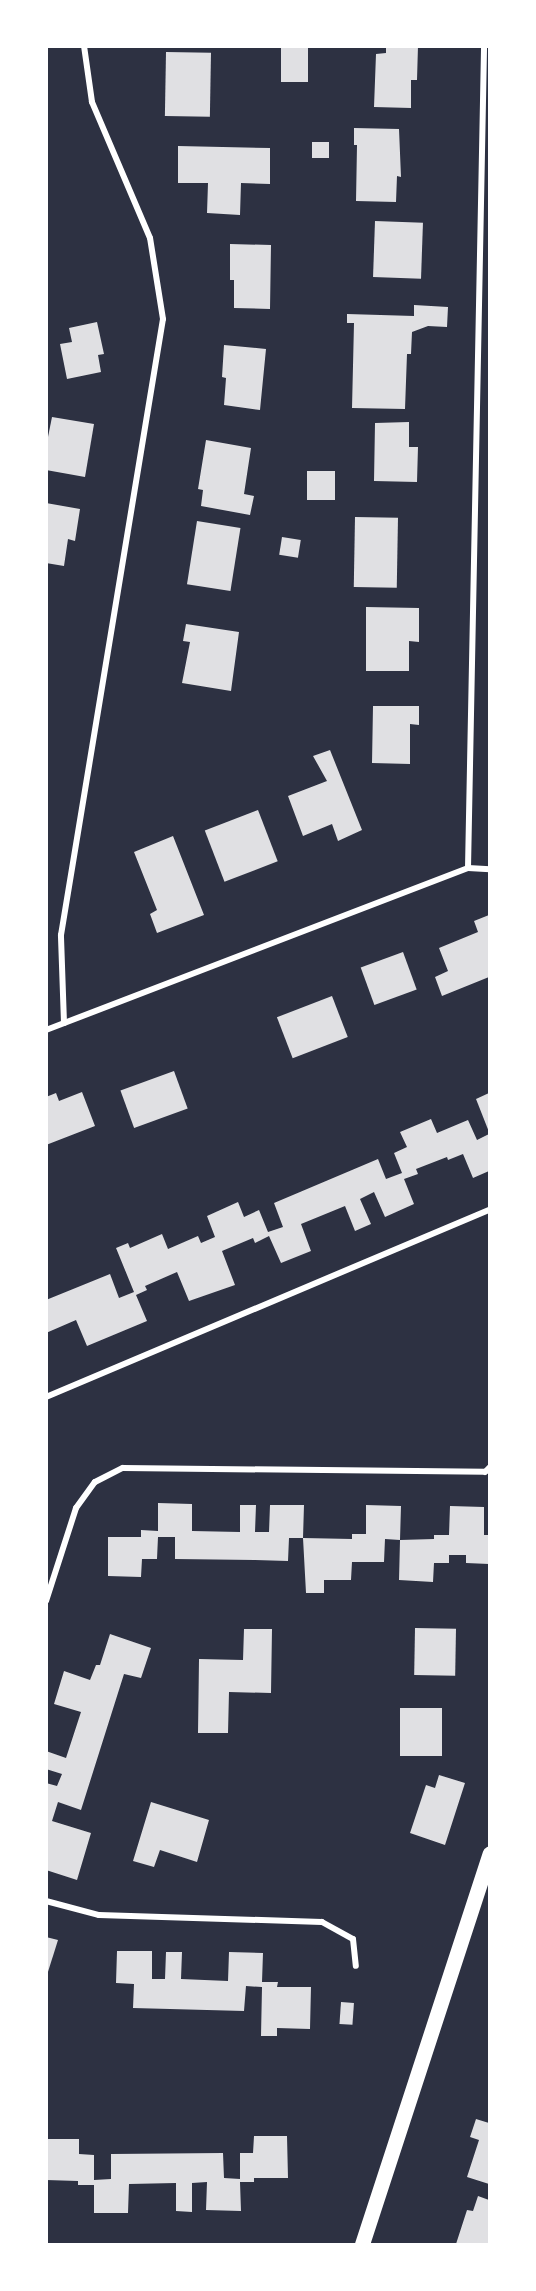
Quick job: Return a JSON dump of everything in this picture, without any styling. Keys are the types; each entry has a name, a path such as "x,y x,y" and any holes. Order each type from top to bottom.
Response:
{"main road":[{"path":"362,2244 489,1853"}],"street":[{"path":"64,1023 61,935 162,319 150,238 92,102 84,46"},
{"path":"468,868 484,46"},
{"path":"46,1030 468,868 489,869"},
{"path":"46,1397 489,1209"},
{"path":"46,1601 76,1508 95,1482 123,1468 485,1472 489,1467"},
{"path":"46,1901 99,1916 322,1922 352,1939 357,1966"}],"building":[{"path":"281,46 308,46 308,82 281,82"},
{"path":"386,46 418,46 417,80 411,80 411,108 374,107 376,54 386,53"},
{"path":"166,52 211,53 210,117 165,116"},
{"path":"354,128 399,129 401,177 397,176 396,202 356,201 357,145 354,145"},
{"path":"312,142 329,142 329,158 312,158"},
{"path":"178,146 270,148 270,184 241,183 240,215 207,213 208,183 178,183"},
{"path":"375,221 423,223 421,279 373,277"},
{"path":"230,244 271,245 270,309 234,308 234,280 230,280"},
{"path":"414,305 448,307 447,327 428,326 412,332 411,354 407,354 405,409 352,408 354,323 347,323 347,314 414,316"},
{"path":"97,322 104,354 98,355 101,372 67,379 60,344 72,342 69,328"},
{"path":"224,345 266,349 260,410 224,405 226,378 222,377"},
{"path":"52,417 94,424 85,477 46,470 46,447"},
{"path":"409,422 409,447 418,447 417,482 374,481 375,423"},
{"path":"206,440 251,448 244,494 254,496 250,515 201,506 203,490 198,489"},
{"path":"307,471 335,471 335,500 307,500"},
{"path":"46,503 80,509 75,541 68,539 64,566 46,563"},
{"path":"355,517 398,518 397,588 354,587"},
{"path":"197,521 240,528 230,591 187,584"},
{"path":"282,537 301,540 298,558 279,555"},
{"path":"366,607 419,608 419,642 409,641 409,671 366,671"},
{"path":"186,624 239,632 231,691 182,683 190,642 183,641"},
{"path":"373,706 419,706 419,725 410,724 410,764 372,763"},
{"path":"330,750 362,830 338,841 332,824 303,836 288,796 327,781 313,756"},
{"path":"258,810 278,861 224,882 205,830"},
{"path":"173,836 204,915 157,933 150,914 157,910 134,852"},
{"path":"489,915 489,977 442,996 435,977 448,971 439,948 478,932 474,921"},
{"path":"403,952 417,990 374,1005 361,967"},
{"path":"332,996 348,1037 293,1058 277,1017"},
{"path":"174,1071 188,1109 134,1128 120,1090"},
{"path":"82,1092 95,1126 46,1145 46,1097 56,1093 59,1101"},
{"path":"489,1093 489,1132 476,1099"},
{"path":"431,1119 437,1133 468,1120 477,1140 489,1134 489,1171 473,1178 463,1154 448,1160 447,1157 416,1169 418,1174 404,1179 414,1204 385,1217 374,1192 360,1199 371,1224 355,1231 345,1206 301,1224 311,1251 281,1263 269,1236 255,1243 253,1238 222,1251 235,1285 189,1301 177,1272 145,1286 147,1290 136,1295 147,1321 87,1346 76,1320 46,1333 46,1300 110,1274 119,1298 134,1292 116,1248 128,1243 130,1248 162,1234 168,1249 198,1236 201,1243 215,1237 207,1216 238,1202 244,1217 259,1210 268,1232 283,1227 274,1203 378,1159 386,1179 402,1173 394,1153 407,1147 400,1132"},
{"path":"158,1503 192,1504 192,1531 240,1532 240,1505 256,1505 255,1532 269,1532 270,1505 304,1505 303,1538 289,1538 288,1561 175,1559 175,1537 158,1537 157,1559 142,1559 141,1577 108,1576 108,1537 141,1537 141,1530 158,1531"},
{"path":"366,1505 401,1506 400,1540 385,1539 384,1562 352,1562 351,1580 324,1580 324,1593 306,1593 303,1538 352,1539 352,1534 366,1534"},
{"path":"450,1506 484,1507 484,1535 489,1535 489,1564 466,1563 466,1555 449,1555 449,1563 434,1563 433,1582 399,1580 400,1540 434,1539 434,1535 449,1535"},
{"path":"415,1628 456,1629 455,1676 414,1675"},
{"path":"244,1629 272,1629 271,1693 229,1692 228,1733 198,1733 199,1659 243,1660"},
{"path":"110,1634 151,1648 141,1678 124,1674 81,1810 58,1802 52,1821 91,1833 77,1880 46,1870 46,1783 57,1786 62,1774 46,1769 46,1751 66,1758 81,1712 54,1704 64,1671 90,1680 96,1665 100,1665"},
{"path":"400,1708 442,1708 442,1756 400,1756"},
{"path":"439,1775 465,1783 445,1845 410,1833 426,1785 435,1788"},
{"path":"151,1802 209,1820 197,1862 160,1850 154,1867 133,1861"},
{"path":"46,1937 58,1940 47,1975 46,1975"},
{"path":"117,1951 152,1951 152,1979 165,1979 166,1952 182,1952 181,1979 228,1981 229,1952 263,1953 262,1982 278,1982 277,1987 311,1987 310,2029 277,2028 277,2036 261,2036 262,1987 246,1986 244,2011 133,2008 134,1984 116,1983"},
{"path":"341,2002 354,2003 352,2025 339,2024"},
{"path":"476,2119 489,2123 489,2184 467,2177 479,2140 470,2137"},
{"path":"254,2136 287,2136 288,2178 254,2178 254,2182 240,2182 241,2211 206,2210 207,2182 192,2183 192,2212 176,2211 176,2183 129,2184 128,2213 94,2213 94,2185 78,2185 78,2181 46,2180 46,2139 79,2139 79,2154 94,2155 94,2180 111,2179 111,2154 223,2153 224,2178 240,2179 240,2153 253,2153"},
{"path":"478,2196 489,2200 489,2244 456,2244 467,2210 473,2211"}]}
